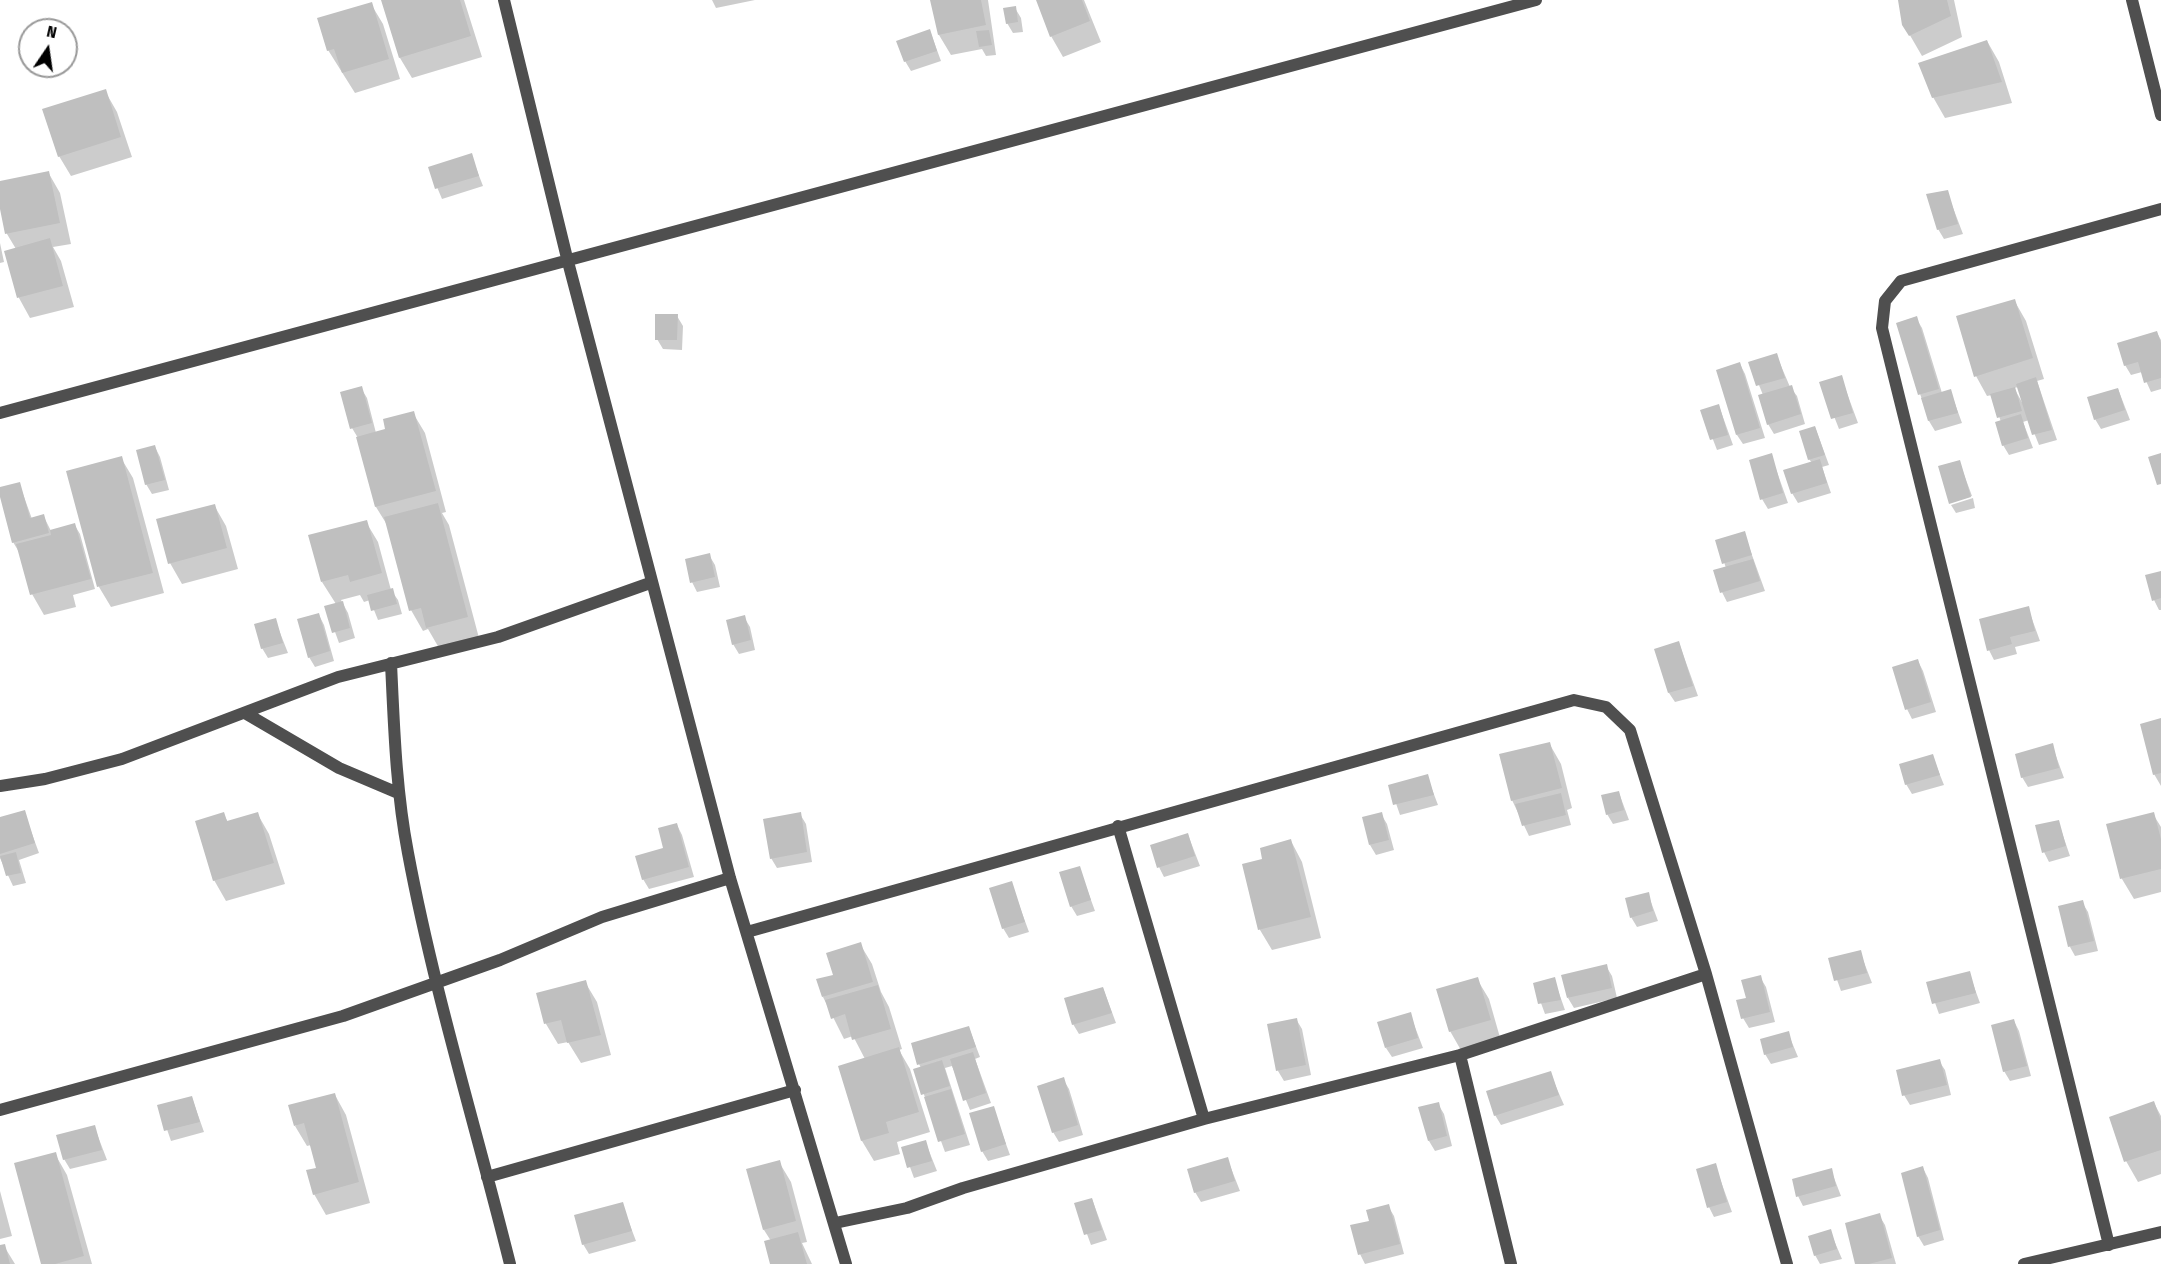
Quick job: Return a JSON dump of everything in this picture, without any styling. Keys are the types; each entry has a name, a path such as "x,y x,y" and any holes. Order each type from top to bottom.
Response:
{"street":[{"path":"504,0 650,583 730,878 836,1223 846,1264"},
{"path":"0,412 567,258 1536,0"},
{"path":"2132,0 2161,115"},
{"path":"2109,1245 1882,328 1885,301 1901,281 2161,209"},
{"path":"0,786 45,779 122,759 338,677 498,637 650,583"},
{"path":"391,663 399,793 408,852 435,984 510,1264"},
{"path":"747,932 1118,826 1574,700 1606,707 1630,730 1706,974 1787,1264"},
{"path":"245,713 339,768 399,793"},
{"path":"1118,826 1204,1119"},
{"path":"0,1110 343,1016 435,984 603,917 730,878"},
{"path":"836,1223 907,1208 963,1188 1204,1119 1460,1055 1706,974"},
{"path":"1460,1055 1510,1264"},
{"path":"487,1177 795,1090"},
{"path":"2024,1264 2161,1232"}],"building":[{"path":"381,0 460,0 471,36 399,58"},
{"path":"930,0 981,0 986,25 938,35"},
{"path":"1036,0 1082,0 1090,21 1050,37"},
{"path":"1898,0 1947,0 1951,16 1909,36 1902,25"},
{"path":"372,2 389,59 342,73 334,49 327,51 317,18"},
{"path":"1016,6 1018,22 1006,24 1003,8"},
{"path":"930,29 937,51 904,62 896,41"},
{"path":"989,30 992,45 979,47 976,31"},
{"path":"1987,40 2002,82 1932,98 1918,63"},
{"path":"106,89 121,137 58,157 42,109"},
{"path":"472,153 479,176 435,189 428,167"},
{"path":"49,171 60,223 5,234 0,209 0,181"},
{"path":"1948,190 1958,224 1937,230 1926,194"},
{"path":"50,238 63,286 17,298 4,251"},
{"path":"2015,299 2033,358 1974,377 1956,316"},
{"path":"655,314 678,314 677,340 655,340"},
{"path":"1917,316 1939,389 1918,395 1896,323"},
{"path":"2157,331 2161,343 2161,378 2144,383 2138,362 2124,366 2117,343"},
{"path":"1777,353 1785,378 1756,386 1748,362"},
{"path":"1740,362 1760,428 1736,435 1716,370"},
{"path":"1842,375 1853,413 1831,419 1819,382"},
{"path":"2036,377 2052,430 2032,435 2016,384"},
{"path":"1792,385 1801,414 1767,425 1758,395"},
{"path":"362,386 372,423 350,429 340,392"},
{"path":"2015,387 2022,411 1997,418 1990,394"},
{"path":"2118,388 2125,410 2094,420 2087,397"},
{"path":"1951,389 1958,413 1928,421 1921,398"},
{"path":"1719,404 1728,435 1710,440 1700,410"},
{"path":"414,411 436,491 375,507 356,437 385,429 383,419"},
{"path":"2021,414 2028,438 2002,446 1995,422"},
{"path":"1815,426 1825,455 1808,460 1799,431"},
{"path":"155,445 165,480 145,485 136,450"},
{"path":"1772,453 1783,493 1760,500 1749,460"},
{"path":"2161,453 2161,484 2157,485 2148,457"},
{"path":"122,456 153,573 97,587 66,471"},
{"path":"1820,459 1827,483 1791,494 1783,470"},
{"path":"1960,460 1971,497 1949,504 1938,466"},
{"path":"20,482 30,518 44,514 49,533 12,543 0,497 0,487"},
{"path":"438,503 468,617 426,628 421,608 409,611 384,517"},
{"path":"215,504 227,548 168,564 156,519"},
{"path":"367,520 382,573 350,582 348,575 321,582 308,535"},
{"path":"75,523 91,579 30,595 16,544 51,535 50,530"},
{"path":"1745,531 1752,555 1722,564 1715,540"},
{"path":"710,553 715,577 690,583 685,559"},
{"path":"1753,559 1760,581 1720,593 1713,570"},
{"path":"2161,571 2161,598 2152,601 2145,575"},
{"path":"393,588 397,604 371,611 367,595"},
{"path":"343,601 350,628 332,633 324,606"},
{"path":"2029,606 2035,631 2010,637 2012,644 1987,651 1979,619"},
{"path":"319,613 330,651 308,658 297,619"},
{"path":"745,615 751,640 732,645 726,620"},
{"path":"276,618 283,643 261,649 254,624"},
{"path":"1679,641 1693,686 1668,693 1654,649"},
{"path":"1918,659 1931,702 1905,710 1892,667"},
{"path":"2161,718 2161,773 2153,775 2140,724"},
{"path":"1550,742 1562,788 1511,801 1499,754"},
{"path":"2053,743 2059,768 2021,778 2015,754"},
{"path":"1933,754 1940,775 1905,785 1899,764"},
{"path":"1428,774 1434,795 1393,805 1388,785"},
{"path":"1619,791 1624,810 1606,815 1601,795"},
{"path":"1561,793 1566,815 1522,826 1515,804"},
{"path":"25,810 35,843 0,854 0,817"},
{"path":"224,812 227,821 258,812 274,863 213,881 195,821"},
{"path":"801,812 807,852 770,859 763,819"},
{"path":"1382,812 1389,840 1369,845 1362,817"},
{"path":"2154,812 2161,839 2161,869 2120,879 2106,824"},
{"path":"2059,820 2066,846 2042,853 2035,825"},
{"path":"677,823 689,867 642,880 635,856 663,848 658,828"},
{"path":"1188,833 1195,856 1157,868 1150,845"},
{"path":"1291,839 1311,917 1258,930 1242,864 1262,859 1260,848"},
{"path":"16,852 21,873 6,876 0,856"},
{"path":"1080,866 1091,900 1070,907 1059,872"},
{"path":"1012,881 1025,922 1002,929 989,888"},
{"path":"1649,892 1653,911 1630,918 1625,898"},
{"path":"2083,900 2094,941 2068,947 2058,906"},
{"path":"861,942 873,982 822,997 816,979 833,975 826,953"},
{"path":"1861,950 1867,973 1834,981 1828,958"},
{"path":"1607,964 1612,988 1567,998 1561,975"},
{"path":"1970,971 1976,993 1932,1004 1926,982"},
{"path":"1761,975 1770,1012 1741,1019 1736,1000 1746,998 1741,980"},
{"path":"1478,977 1491,1020 1449,1032 1436,989"},
{"path":"1555,977 1561,1000 1538,1004 1533,983"},
{"path":"586,980 601,1035 567,1043 561,1020 544,1024 536,993"},
{"path":"878,985 891,1029 852,1040 845,1014 831,1019 825,1000"},
{"path":"1103,987 1112,1013 1072,1025 1064,998"},
{"path":"1411,1012 1418,1038 1385,1048 1377,1022"},
{"path":"1297,1018 1306,1065 1276,1071 1267,1024"},
{"path":"2014,1019 2027,1066 2003,1072 1991,1025"},
{"path":"969,1026 976,1047 917,1065 911,1043"},
{"path":"1789,1031 1793,1047 1764,1055 1760,1039"},
{"path":"899,1047 919,1112 886,1122 889,1133 861,1141 838,1066"},
{"path":"973,1052 986,1093 963,1101 950,1059"},
{"path":"1940,1059 1947,1085 1902,1096 1896,1070"},
{"path":"942,1060 950,1086 921,1095 913,1069"},
{"path":"1551,1071 1559,1095 1494,1116 1486,1091"},
{"path":"1064,1077 1078,1125 1052,1133 1037,1086"},
{"path":"951,1089 965,1134 938,1142 924,1097"},
{"path":"335,1093 359,1182 313,1195 306,1170 316,1168 304,1123 294,1126 288,1105"},
{"path":"192,1096 200,1122 164,1131 157,1105"},
{"path":"2154,1101 2161,1121 2161,1150 2124,1162 2109,1117"},
{"path":"1439,1102 1447,1136 1428,1141 1418,1107"},
{"path":"994,1106 1006,1144 981,1152 969,1113"},
{"path":"95,1125 102,1150 63,1160 56,1135"},
{"path":"926,1140 932,1161 907,1168 901,1147"},
{"path":"56,1152 84,1256 55,1264 41,1264 14,1163"},
{"path":"1228,1157 1235,1181 1194,1193 1187,1169"},
{"path":"780,1160 796,1221 763,1230 746,1169"},
{"path":"1716,1163 1727,1202 1707,1208 1696,1169"},
{"path":"1923,1166 1940,1230 1917,1237 1901,1173"},
{"path":"1832,1168 1836,1186 1796,1197 1792,1179"},
{"path":"1092,1198 1102,1230 1084,1235 1074,1203"},
{"path":"623,1202 632,1231 582,1245 574,1215"},
{"path":"1389,1204 1400,1244 1358,1255 1350,1225 1369,1221 1366,1210"},
{"path":"1880,1213 1892,1258 1869,1264 1855,1264 1845,1223"},
{"path":"1831,1229 1837,1249 1814,1256 1808,1236"},
{"path":"798,1232 807,1264 770,1264 764,1241"},
{"path":"5,1244 10,1264 0,1264 0,1245"}]}
